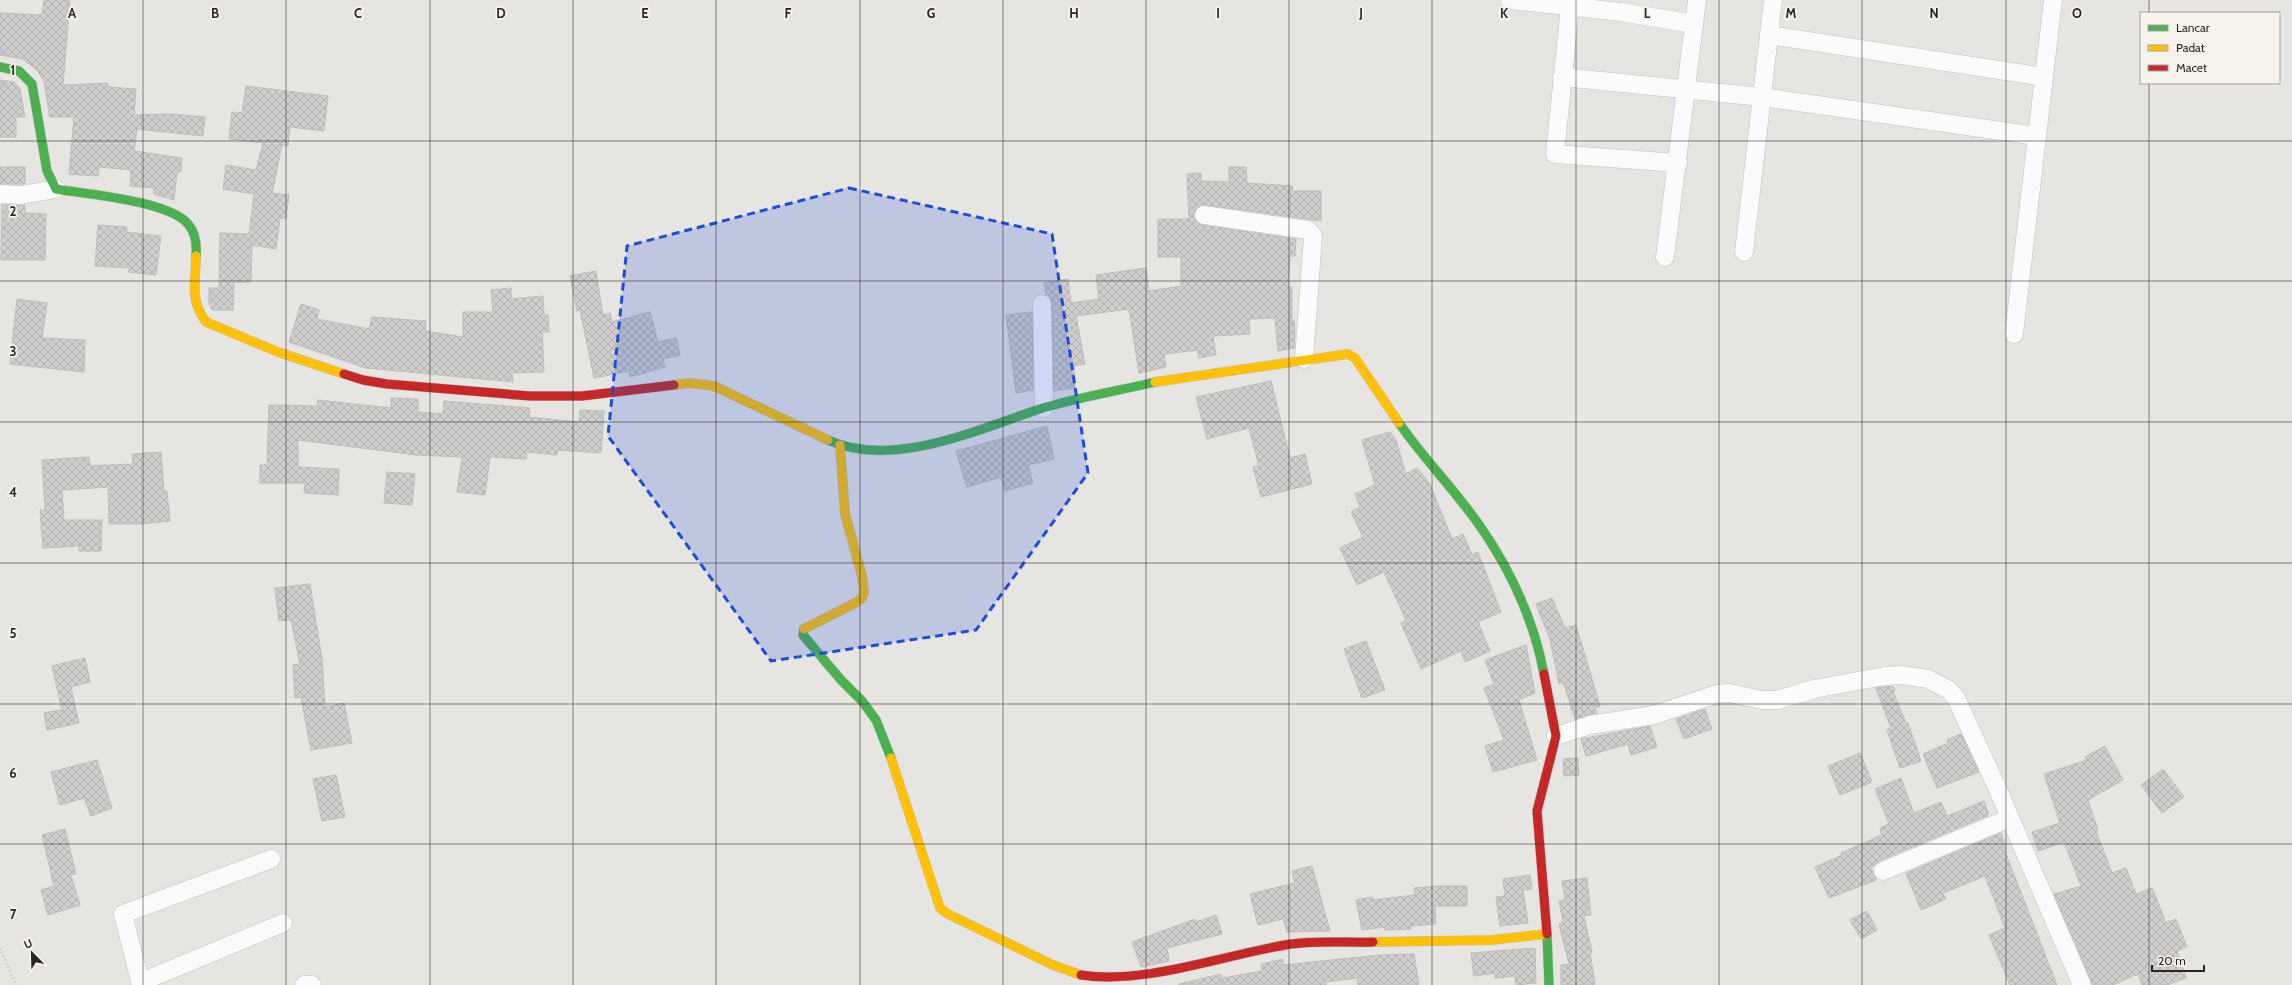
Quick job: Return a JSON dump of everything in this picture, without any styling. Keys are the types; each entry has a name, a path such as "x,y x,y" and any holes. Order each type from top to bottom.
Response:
{"street":[{"path":"1510,0 1570,6 1622,6 1694,24"},
{"path":"1665,257 1698,0"},
{"path":"1744,252 1773,0"},
{"path":"2014,334 2053,0"},
{"path":"1570,6 1554,154 1678,163"},
{"path":"1769,35 2044,77"},
{"path":"0,67 17,70 26,75 32,84 47,171 56,189"},
{"path":"1562,77 1686,88 1762,97 2037,136"},
{"path":"0,194 21,195 56,189 138,204 176,215 188,224 194,235 196,246 194,294 199,316 206,322 255,343 363,380 435,390 530,396 582,396 646,390 676,384 700,383 729,392 840,445 865,451 954,439 1044,408 1159,381 1232,371 1304,358 1348,354 1355,358 1413,443 1480,526 1512,578 1538,641 1556,736 1537,811 1545,891 1549,985"},
{"path":"1204,216 1308,230 1313,236 1304,358"},
{"path":"1042,304 1044,408"},
{"path":"840,445 845,514 852,546 862,576 864,592 862,598 857,602 809,625 803,630 803,635 841,680 862,701 876,720 884,737 940,908 948,914 1053,965 1094,979 1150,979 1292,944 1468,941 1546,934"},
{"path":"1556,736 1597,724 1654,715 1717,694 1729,693 1762,700 1777,700 1814,689 1885,676 1916,676 1940,684 1956,698 2010,818 2082,985"},
{"path":"1883,871 2010,818"},
{"path":"271,859 123,914 141,984 284,923"},
{"path":"304,985 312,985"}],"path":[{"path":"0,948 16,985"}],"highlighted area":[{"path":"849,188 1052,234 1088,473 976,630 771,661 608,436 627,246"}],"building":[{"path":"44,0 70,0 63,85 108,83 108,87 136,89 134,115 170,114 205,117 203,136 137,129 134,151 182,158 181,172 177,172 174,200 154,194 154,188 130,186 131,170 99,167 98,176 69,174 74,117 50,117 44,82 38,71 23,59 0,55 0,13 42,15"},
{"path":"0,80 14,82 20,89 25,117 16,117 16,137 0,137"},
{"path":"246,86 328,96 324,131 290,127 288,146 282,145 272,193 289,195 286,218 280,218 276,249 252,245 251,282 234,282 233,310 212,310 209,303 209,288 219,288 220,233 249,234 254,194 223,189 226,165 256,170 263,143 229,139 232,112 242,113"},
{"path":"0,167 25,167 25,184 0,184"},
{"path":"1229,167 1246,167 1247,183 1293,186 1292,191 1321,191 1321,221 1206,205 1200,205 1194,213 1194,219 1202,225 1296,239 1295,256 1290,256 1288,287 1292,287 1292,321 1294,320 1295,334 1294,348 1278,351 1275,318 1249,319 1250,334 1213,336 1216,355 1199,358 1197,350 1164,354 1166,367 1139,373 1129,309 1076,316 1085,364 1074,366 1075,388 1054,391 1052,304 1051,298 1046,294 1044,283 1068,279 1071,303 1099,299 1096,275 1146,268 1149,291 1181,286 1181,257 1158,257 1158,219 1189,219 1187,174 1201,173 1201,181 1229,182"},
{"path":"2,205 25,205 25,213 46,214 45,260 1,260"},
{"path":"98,225 127,227 126,232 161,236 156,275 129,272 129,268 95,266"},
{"path":"596,271 603,315 610,313 612,322 650,312 658,342 676,338 680,355 663,359 665,367 630,377 629,371 594,378 580,310 577,311 570,276"},
{"path":"511,288 511,299 543,296 544,315 548,315 549,332 542,332 544,372 512,373 513,382 366,368 289,342 301,304 319,310 317,319 369,329 372,317 426,321 425,331 463,337 463,312 493,312 491,290"},
{"path":"17,299 47,303 42,338 85,340 84,372 10,364"},
{"path":"1032,312 1033,390 1016,393 1006,315"},
{"path":"1271,381 1290,458 1305,454 1312,484 1261,497 1253,467 1259,466 1249,428 1207,439 1196,397"},
{"path":"391,398 418,399 418,412 443,414 444,401 530,408 529,417 579,422 580,410 604,411 601,453 558,450 557,455 526,452 526,459 490,457 485,495 457,492 462,457 417,455 298,440 298,467 339,469 338,495 304,493 305,483 260,483 260,465 267,465 269,405 317,406 318,400 391,408"},
{"path":"1047,426 1054,459 1028,465 1033,483 1005,491 1001,477 967,487 956,451"},
{"path":"1390,432 1396,440 1406,474 1417,468 1430,484 1452,539 1463,534 1472,555 1478,552 1501,612 1478,622 1490,651 1465,662 1461,651 1421,669 1401,623 1406,620 1384,572 1357,585 1340,548 1363,537 1351,512 1360,507 1355,494 1375,485 1362,440"},
{"path":"161,452 164,491 167,491 170,521 139,524 109,524 108,487 62,490 64,520 102,520 101,551 79,551 79,546 43,548 40,510 45,510 42,460 89,457 90,466 133,464 132,454"},
{"path":"387,472 415,474 412,505 384,503"},
{"path":"310,584 322,659 325,707 344,703 352,743 311,750 301,697 295,698 293,665 300,664 291,620 279,621 275,588"},
{"path":"1552,598 1565,628 1576,625 1600,706 1595,708 1597,713 1575,719 1563,682 1559,684 1550,639 1536,604"},
{"path":"1366,641 1385,690 1362,698 1344,649"},
{"path":"1526,645 1535,693 1519,700 1537,760 1493,772 1485,746 1504,740 1484,688 1494,684 1485,660"},
{"path":"85,658 90,682 71,687 79,723 47,730 44,713 62,710 52,666"},
{"path":"1893,686 1895,691 1893,692 1906,723 1908,723 1921,761 1900,768 1887,730 1891,728 1876,688"},
{"path":"1705,709 1712,729 1684,739 1676,719"},
{"path":"1650,726 1657,747 1631,755 1628,744 1586,756 1581,739"},
{"path":"1961,734 1979,772 1937,788 1923,754 1948,743 1947,740"},
{"path":"2105,746 2123,780 2088,800 2098,830 2096,831 2112,873 2126,868 2136,894 2152,888 2166,923 2176,919 2187,947 2177,951 2186,978 2167,985 2142,985 2138,974 2113,985 2093,985 2054,894 2081,886 2064,842 2038,851 2032,832 2060,823 2044,774 2087,760 2085,757"},
{"path":"1860,753 1872,782 1840,795 1828,766"},
{"path":"1578,758 1579,775 1564,776 1563,759"},
{"path":"97,760 112,808 91,816 84,798 60,805 51,772"},
{"path":"2163,769 2184,797 2162,813 2141,785"},
{"path":"336,775 345,817 322,821 313,779"},
{"path":"1901,778 1914,813 1941,802 1947,816 1984,801 1989,815 1879,861 1871,868 1876,880 1829,898 1815,867 1842,855 1841,853 1882,835 1880,828 1889,824 1875,789"},
{"path":"65,829 76,874 71,875 80,905 48,915 41,890 54,886 42,835"},
{"path":"2001,833 2006,849 2004,849 2057,985 2010,985 1989,935 2005,928 1985,876 1943,893 1946,899 1921,910 1906,873"},
{"path":"1312,866 1330,931 1287,932 1283,919 1258,925 1250,894 1295,883 1292,871"},
{"path":"1530,875 1532,889 1523,890 1528,923 1500,926 1496,897 1505,896 1503,879"},
{"path":"1587,878 1591,915 1584,916 1592,952 1590,952 1595,985 1561,985 1561,965 1569,964 1559,924 1563,922 1559,901 1565,900 1562,881"},
{"path":"1467,886 1467,906 1435,906 1436,924 1411,926 1411,929 1385,930 1385,927 1362,930 1356,900 1372,897 1373,900 1415,895 1414,888"},
{"path":"1867,911 1877,930 1861,939 1850,920"},
{"path":"1216,915 1222,934 1167,948 1169,961 1141,967 1132,942 1195,919 1196,922"},
{"path":"1535,948 1536,983 1516,985 1515,976 1495,978 1495,973 1474,976 1471,953"},
{"path":"1414,954 1419,985 1358,985 1357,978 1325,982 1326,985 1224,985 1223,978 1262,971 1261,964 1283,959 1283,965 1380,955"},
{"path":"1221,974 1223,985 1179,985 1179,984"}],"traffic: fast":[{"path":"0,67 19,71 32,84 47,171 56,189 106,196 146,204 178,216 188,224 193,231 196,243 196,256"},
{"path":"828,440 853,448 880,450 908,448 936,443 964,435 1057,404 1155,382"},
{"path":"1399,423 1480,526 1502,561 1528,615 1540,654 1544,674"},
{"path":"804,629 803,635 841,680 862,701 876,720 891,758"},
{"path":"1547,934 1549,985"}],"traffic: slow":[{"path":"196,256 195,298 197,306 206,322 278,352 344,374"},
{"path":"1155,382 1348,354 1355,358 1399,423"},
{"path":"674,385 689,383 714,386 828,440"},
{"path":"804,629 857,602 862,598 864,592 862,576 845,514 840,445"},
{"path":"891,758 940,908 948,914 1053,965 1081,975"},
{"path":"1373,942 1491,940 1546,934"}],"traffic: jam":[{"path":"344,374 363,380 387,384 530,396 582,396 674,385"},
{"path":"1544,674 1556,736 1537,811 1547,934"},
{"path":"1081,975 1106,977 1132,976 1186,967 1291,944 1322,942 1373,942"}]}
